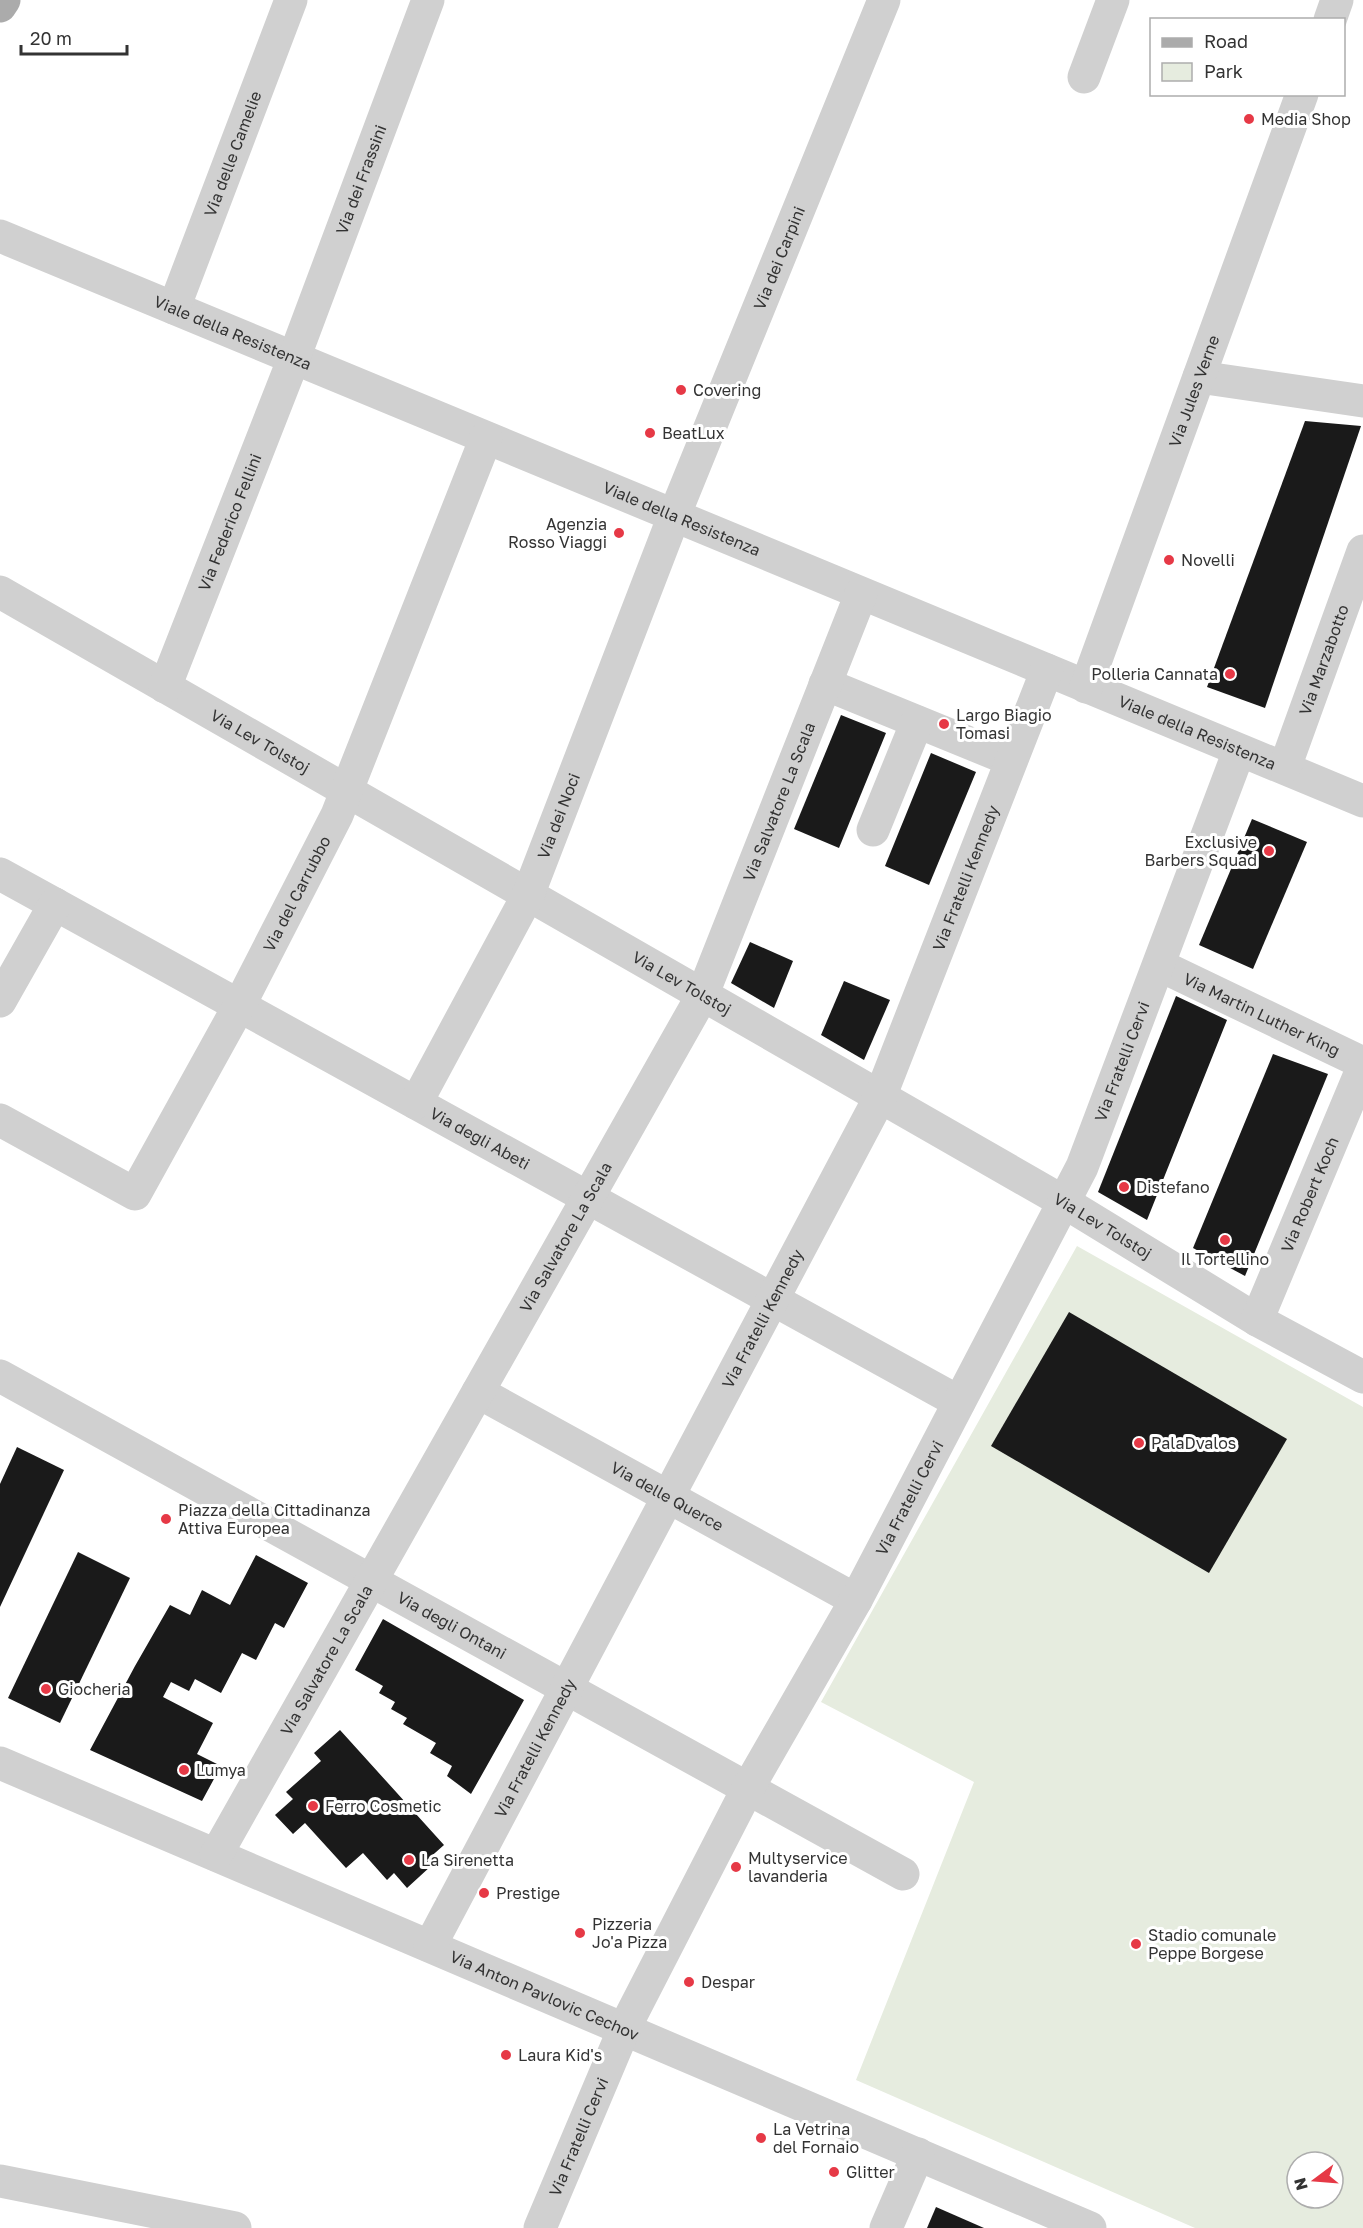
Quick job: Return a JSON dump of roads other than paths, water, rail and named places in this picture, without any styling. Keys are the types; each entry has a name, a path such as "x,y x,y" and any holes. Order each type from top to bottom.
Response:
{"main road":[{"path":"0,6 4,0"}],"street":[{"name":"Via delle Camelie","path":"174,308 291,0"},
{"name":"Via dei Frassini","path":"294,358 428,0"},
{"name":"Via dei Carpini","path":"674,516 884,0"},
{"path":"1084,77 1113,0"},
{"path":"1331,18 1337,0"},
{"name":"Via Jules Verne","path":"1086,687 1301,96"},
{"name":"Viale della Resistenza","path":"0,236 1363,801"},
{"name":"Via Federico Fellini","path":"165,687 294,358"},
{"path":"1199,377 1363,401"},
{"name":"Via del Carrubbo","path":"0,1120 135,1194 239,1006 337,815 486,438"},
{"name":"Via dei Noci","path":"416,1103 528,895 674,516"},
{"name":"Via Marzabotto","path":"1285,767 1363,551"},
{"name":"Via Lev Tolstoj","path":"0,592 1064,1202 1257,1320 1363,1377"},
{"name":"Via Salvatore La Scala","path":"216,1855 702,996 861,594"},
{"name":"Via Fratelli Kennedy","path":"430,1947 880,1097 1047,670"},
{"path":"825,684 1011,760"},
{"path":"873,830 917,722"},
{"name":"Via Fratelli Cervi","path":"540,2228 624,2029 748,1788 856,1600 1082,1167 1239,751"},
{"name":"Via degli Abeti","path":"0,874 959,1402"},
{"path":"0,1001 55,904"},
{"name":"Via Martin Luther King","path":"1160,965 1363,1065"},
{"name":"Via Robert Koch","path":"1257,1320 1363,1065"},
{"name":"Via degli Ontani","path":"0,1376 903,1874"},
{"name":"Via delle Querce","path":"478,1392 856,1600"},
{"name":"Via Anton Pavlovic Cechov","path":"0,1763 1090,2228"},
{"path":"886,2228 918,2154"},
{"path":"0,2181 235,2228"}],"place":[{"name":"Media Shop","path":"1249,119"},
{"name":"Covering","path":"681,390"},
{"name":"BeatLux","path":"650,433"},
{"name":"Agenzia Rosso Viaggi","path":"619,533"},
{"name":"Novelli","path":"1169,560"},
{"name":"Polleria Cannata","path":"1230,674"},
{"name":"Largo Biagio Tomasi","path":"944,724"},
{"name":"Exclusive Barbers Squad","path":"1269,851"},
{"name":"Distefano","path":"1124,1187"},
{"name":"Il Tortellino","path":"1225,1240"},
{"name":"PalaDvalos","path":"1139,1443"},
{"name":"Piazza della Cittadinanza Attiva Europea","path":"166,1519"},
{"name":"Giocheria","path":"46,1689"},
{"name":"Lumya","path":"184,1770"},
{"name":"Ferro Cosmetic","path":"313,1806"},
{"name":"La Sirenetta","path":"409,1860"},
{"name":"Multyservice lavanderia","path":"736,1867"},
{"name":"Prestige","path":"484,1893"},
{"name":"Pizzeria Jo'a Pizza","path":"580,1933"},
{"name":"Stadio comunale Peppe Borgese","path":"1136,1944"},
{"name":"Despar","path":"689,1982"},
{"name":"Laura Kid's","path":"506,2055"},
{"name":"La Vetrina del Fornaio","path":"761,2138"},
{"name":"Glitter","path":"834,2172"}]}
